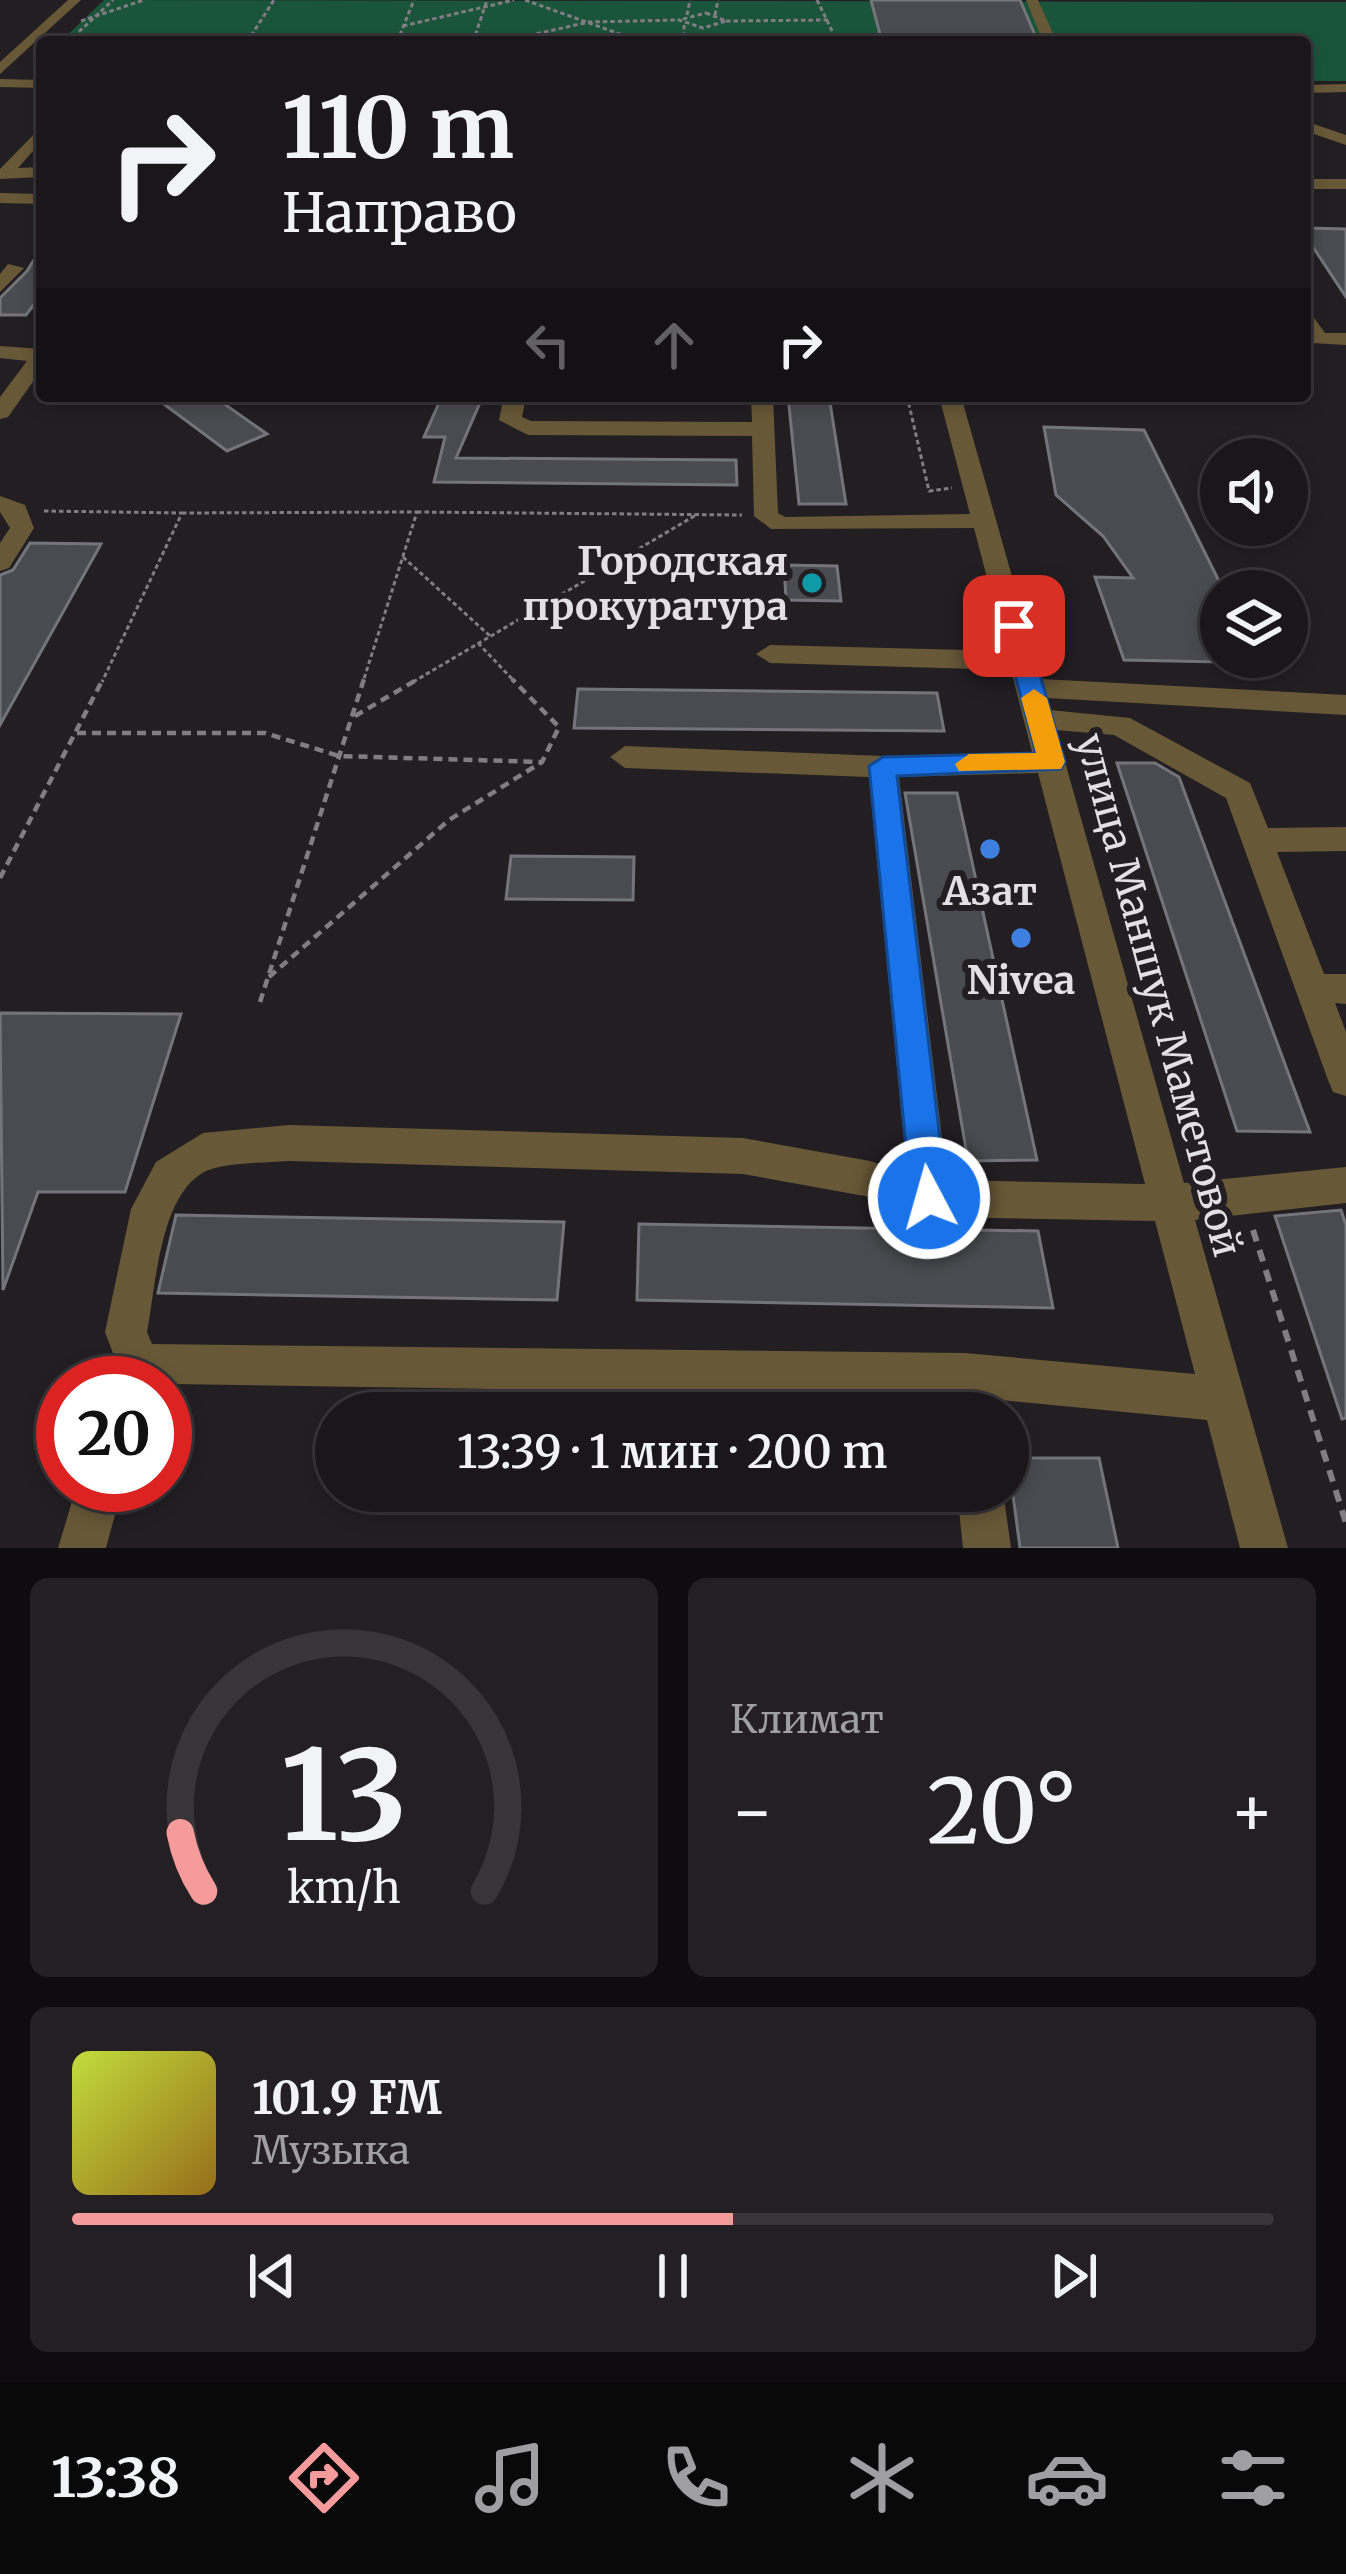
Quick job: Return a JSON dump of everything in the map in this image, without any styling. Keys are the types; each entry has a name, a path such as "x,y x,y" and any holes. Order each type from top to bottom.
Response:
{"street":[{"path":"4,64 75,0"},
{"path":"1032,0 1047,36"},
{"path":"20,32 46,27"},
{"path":"0,83 36,84"},
{"path":"1311,89 1346,88"},
{"path":"1311,128 1346,140"},
{"path":"3,173 36,137"},
{"path":"3,173 36,172"},
{"path":"1311,184 1346,184"},
{"path":"0,198 36,199"},
{"path":"0,286 15,268"},
{"path":"1311,328 1319,339 1346,339"},
{"path":"0,352 36,356"},
{"path":"0,412 36,363"},
{"path":"514,402 510,420 528,428 765,429"},
{"path":"763,402 766,515 799,527 985,521"},
{"name":"улица Маншук Маметовой","path":"952,402 1174,1202 1264,1548"},
{"path":"0,562 22,528 8,506"},
{"path":"770,654 1032,689 1346,704"},
{"path":"1032,689 1120,725 1239,791 1257,840 1329,988 1346,1080"},
{"path":"626,757 883,766 1052,762"},
{"path":"883,766 929,1198"},
{"path":"1257,840 1346,839"},
{"path":"131,1356 126,1332 151,1209 170,1175 202,1150 289,1143 743,1156 870,1179 929,1198 1174,1202 1346,1185"},
{"path":"192,1365 913,1392"},
{"path":"1029,1395 1223,1399"},
{"path":"82,1548 92,1512"},
{"path":"983,1512 987,1548"}],"path":[{"path":"75,36 112,0"},
{"path":"46,27 93,20 144,0"},
{"path":"252,36 274,0"},
{"path":"399,36 414,0"},
{"path":"475,36 487,0"},
{"path":"403,26 514,0"},
{"path":"525,0 626,36"},
{"path":"687,15 689,0"},
{"path":"715,14 718,0"},
{"path":"817,0 835,36"},
{"path":"527,36 589,22 679,20 687,15 715,14 726,21"},
{"path":"679,20 684,25 713,27 726,21 828,20"},
{"path":"684,25 684,36"},
{"path":"908,402 928,490 975,485"},
{"path":"8,506 182,513 766,515"},
{"path":"260,1001 417,512"},
{"path":"0,878 182,513"},
{"path":"351,718 696,515"},
{"path":"403,557 490,636"},
{"path":"268,978 449,820 542,762 559,728 478,644"},
{"path":"76,733 265,733 339,756 542,762"},
{"path":"1242,1196 1346,1523"}],"green space":[{"path":"104,0 1346,2 1346,81 1311,81 1311,36 66,36"}],"building":[{"path":"871,0 1020,0 1035,36 880,36"},
{"path":"1311,228 1346,229 1346,297 1311,244"},
{"path":"36,257 36,302 26,315 0,315 0,298"},
{"path":"161,402 222,402 267,434 227,451"},
{"path":"439,402 480,402 456,458 736,460 737,485 434,482 445,437 424,437"},
{"path":"789,402 830,402 846,504 799,504"},
{"path":"1044,427 1144,430 1214,570 1200,570 1200,662 1124,660 1095,577 1133,578 1103,536 1056,495"},
{"path":"30,543 101,544 0,725 0,575 13,570"},
{"name":"Городская прокуратура","path":"784,565 837,566 841,601 786,600"},
{"path":"578,689 937,693 944,731 574,728"},
{"path":"1117,763 1155,763 1179,777 1310,1132 1237,1131"},
{"path":"905,793 957,793 1037,1160 968,1161"},
{"path":"511,856 634,857 633,900 506,899"},
{"path":"0,1013 181,1014 125,1192 38,1192 3,1290"},
{"path":"1341,1210 1346,1225 1346,1418 1342,1419 1275,1216"},
{"path":"176,1215 564,1222 557,1300 158,1293"},
{"path":"639,1224 1038,1231 1053,1308 637,1300"},
{"path":"1029,1458 1099,1458 1118,1548 1020,1548 1015,1512 1029,1512"}],"slow traffic":[{"path":"969,764 1052,762 1034,698"}],"place":[{"name":"Городская прокуратура","path":"812,583"},
{"name":"Азат","path":"990,849"},
{"name":"Nivea","path":"1021,938"}],"route":[{"path":"929,1198 883,766 1052,762 1014,626"}]}
